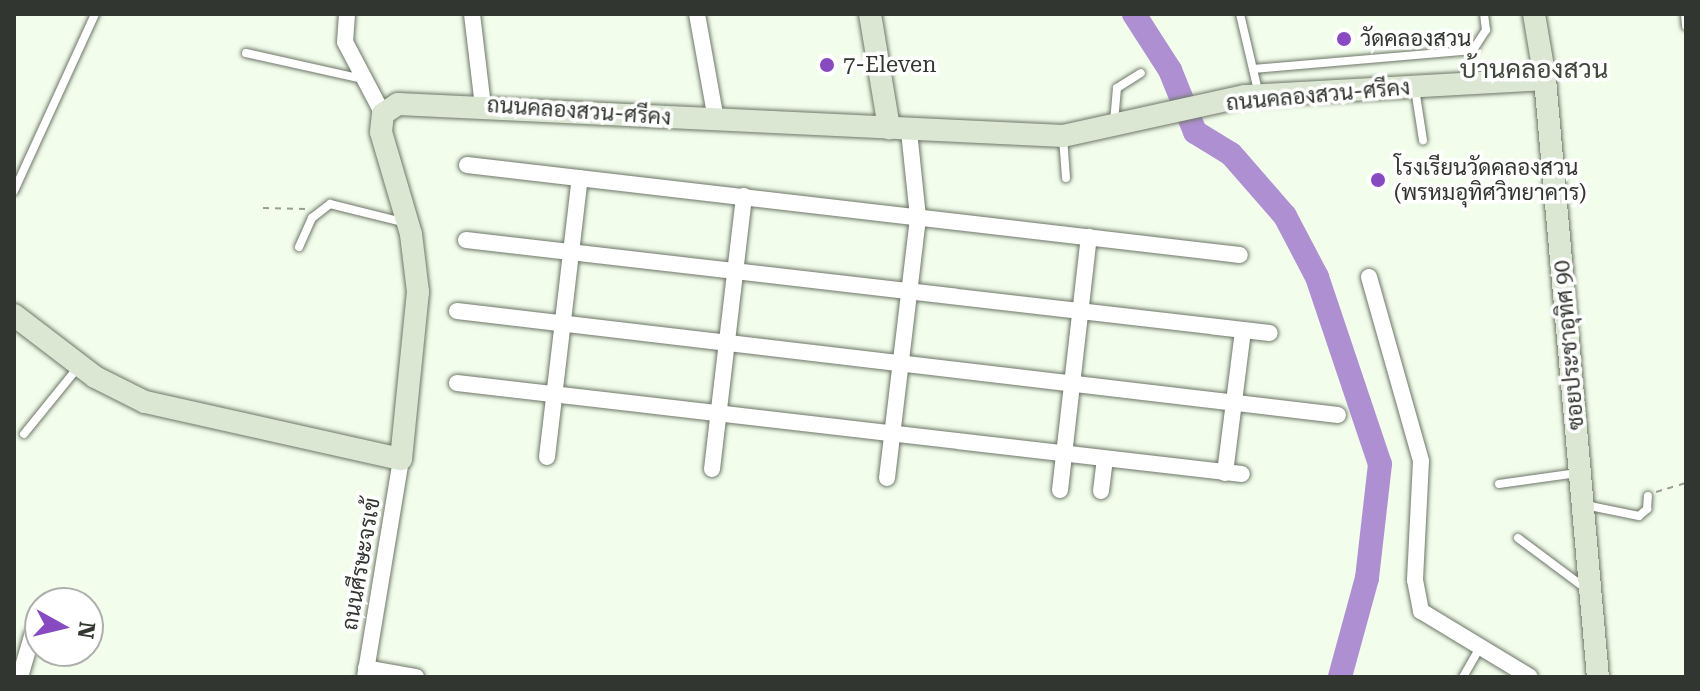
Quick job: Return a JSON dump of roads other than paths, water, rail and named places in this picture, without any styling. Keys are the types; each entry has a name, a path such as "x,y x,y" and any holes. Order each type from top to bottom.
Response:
{"street":[{"path":"14,315 118,390 161,408 401,459 415,364 418,292 407,223 384,144 383,114 345,42 347,14"},
{"path":"472,14 483,106"},
{"path":"697,14 716,120"},
{"path":"870,14 918,217 887,478"},
{"name":"ซอยประชาอุทิศ 90","path":"1534,14 1545,79 1598,677"},
{"name":"ถนนคลองสวน-ศรีคง","path":"383,114 398,104 483,106 899,130 1063,136 1260,96 1545,79"},
{"path":"467,165 1240,255"},
{"path":"547,457 580,178"},
{"path":"712,469 744,196"},
{"path":"1060,490 1078,311 1089,237"},
{"path":"466,240 1270,333"},
{"path":"1369,277 1420,453 1418,604 1434,623 1530,677"},
{"path":"457,311 1338,415"},
{"path":"457,383 1234,474 1233,403 1243,330"},
{"name":"ถนนศีรษะจรเข้","path":"366,672 401,459"},
{"path":"1101,491 1105,459"},
{"path":"366,672 416,677"}],"lane":[{"path":"14,191 95,14"},
{"path":"1240,14 1260,96"},
{"path":"1253,69 1473,50 1486,30 1484,14"},
{"path":"1685,14 1686,26"},
{"path":"246,53 362,79"},
{"path":"1114,127 1117,88 1141,73"},
{"path":"1415,86 1423,140"},
{"path":"1063,136 1066,178"},
{"path":"299,247 319,209 330,204 407,223"},
{"path":"24,434 80,365"},
{"path":"1499,484 1580,472"},
{"path":"1583,505 1639,516 1647,509 1648,496"},
{"path":"1518,538 1591,593"},
{"path":"1463,677 1480,648"}],"waterway":[{"path":"1134,14 1170,70 1195,132 1231,154 1285,216 1317,277 1380,464 1367,578 1340,677"}],"place":[{"name":"วัดคลองสวน","path":"1344,39"},
{"name":"7-Eleven","path":"827,65"},
{"name":"โรงเรียนวัดคลองสวน (พรหมอุทิศวิทยาคาร)","path":"1378,180"}],"district":[{"name":"บ้านคลองสวน","path":"1534,70"}]}
